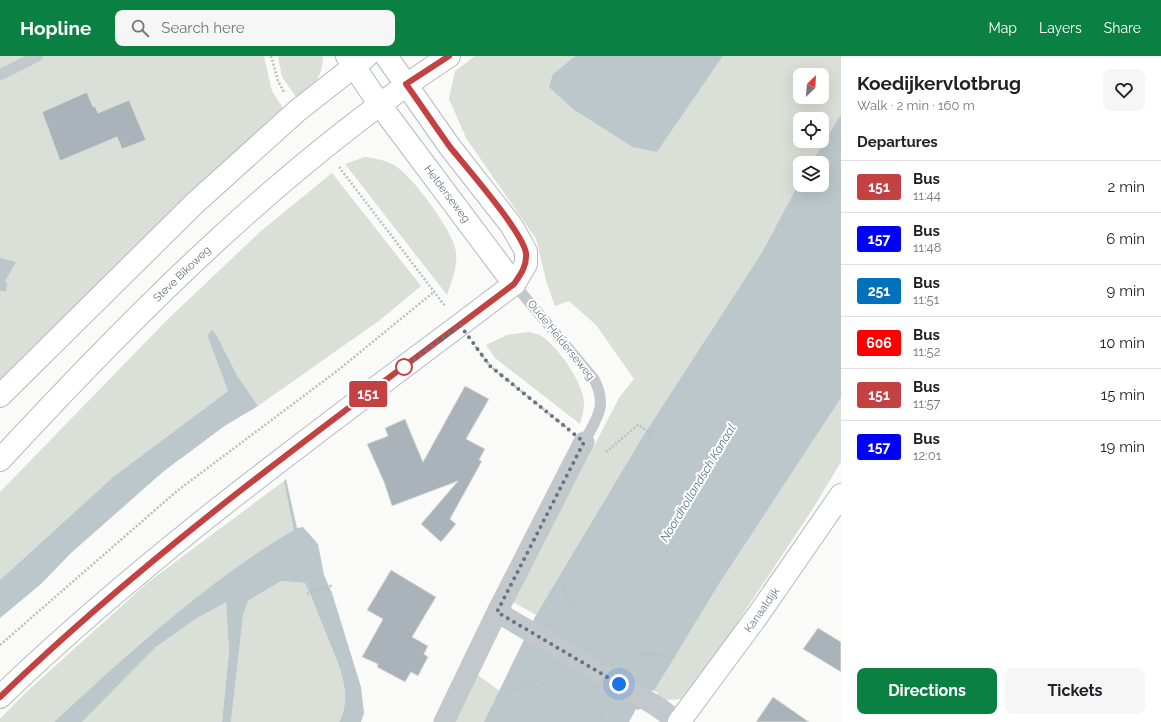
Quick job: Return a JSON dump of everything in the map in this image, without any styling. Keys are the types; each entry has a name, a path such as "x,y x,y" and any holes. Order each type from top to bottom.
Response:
{"main road":[{"path":"0,697 152,562 274,464 514,284 526,264 526,252 522,244 511,225 450,146 386,56"},
{"path":"406,84 449,56"},
{"path":"0,396 194,204 356,59 380,105"},
{"name":"Steve Bikoweg","path":"0,460 90,364 205,252 259,203 325,148 406,84"},
{"name":"Helderseweg","path":"380,105 514,284"},
{"name":"Kanaaldijk","path":"678,722 758,615 841,494"}],"street":[{"name":"Oude Helderseweg","path":"444,722 497,612 582,446"},
{"path":"497,612 658,707 678,722"}],"lane":[{"path":"0,75 37,56"},
{"name":"Oude Helderseweg","path":"514,284 594,379 599,389 602,401 601,409 582,446"}],"path":[{"path":"271,56 278,81 297,111"},
{"path":"325,148 435,291 490,366 597,460 638,425 652,434"},
{"path":"0,645 177,491 337,371 435,291"},
{"path":"649,440 655,429"},
{"path":"561,582 575,613"},
{"path":"307,594 333,586"},
{"path":"637,654 675,657"},
{"path":"506,692 542,679"},
{"path":"600,714 602,722"}],"shaded area":[{"path":"0,56 264,56 272,91 284,110 139,242 0,384"},
{"path":"278,56 323,56 323,63 316,82 299,101 282,77"},
{"path":"475,56 575,56 553,74 657,152 723,56 841,56 841,114 829,134 829,112 793,112 793,148 820,148 815,156 793,156 794,192 761,254 643,436 536,615 513,602 619,398 634,379 596,325 569,301 555,306 547,284 536,239 466,138 449,99 455,71"},
{"path":"365,157 387,162 402,171 431,204 448,231 456,251 456,263 447,295 345,164"},
{"path":"332,173 421,286 380,320 258,406 238,377 217,336 211,331 207,335 228,391 113,477 0,580 0,492 167,320 261,231"},
{"path":"529,332 540,335 547,341 562,356 575,376 583,395 584,403 580,424 495,358 486,345 507,335"},
{"path":"841,398 841,462 812,510 733,629 681,699 664,700 657,695 658,692 654,691 719,584"},
{"path":"284,481 295,530 262,550 199,595 111,670 54,722 0,722 0,719 21,697 147,583"},
{"path":"281,581 305,583 313,601 334,653 345,688 343,711 339,722 231,722 243,616 248,601"},
{"path":"226,601 229,651 222,722 82,722 156,647 197,618"},
{"path":"475,673 500,691 484,722 452,722"}],"water":[{"path":"575,56 723,56 657,152 633,147 573,109 549,87 553,74"},
{"name":"Noordhollandsch Kanaal","path":"841,114 841,398 719,584 654,691 652,690 639,710 636,709 629,722 484,722 536,615 643,436 761,254 794,192 829,192 829,156 815,156 820,148 829,148 829,134"},
{"path":"0,258 16,262 5,281 7,284 6,291 0,291"},
{"path":"212,330 217,336 238,377 258,406 226,425 164,471 71,553 41,584 0,618 0,580 113,477 228,391 207,335"},
{"path":"286,479 297,528 303,527 318,544 324,575 332,593 361,687 364,713 361,722 339,722 343,711 345,688 334,653 305,583 281,581 248,601 243,616 231,722 222,722 229,651 226,602 197,618 156,647 82,722 54,722 111,670 199,595 261,550 294,530 284,481"}],"building":[{"path":"87,92 93,107 95,106 98,113 129,100 146,140 122,149 117,137 60,161 42,112"},
{"path":"465,386 489,399 466,439 485,449 479,460 482,461 450,519 456,524 441,542 421,524 458,481 392,506 384,482 367,444 388,436 385,428 405,419 423,462"},
{"path":"391,570 436,597 412,637 428,646 424,654 428,657 418,676 411,672 405,682 377,667 378,664 362,657 383,619 367,610"},
{"path":"818,628 841,642 841,672 803,649"},
{"path":"773,697 809,722 756,722"}],"bus line":[{"name":"151","path":"0,697 140,571 274,464 514,284 521,275 526,264 526,252 511,225 450,146 406,84 449,56"}],"route":[{"path":"404,367 398,372 460,325 490,366 584,442 497,612 619,684"}]}
